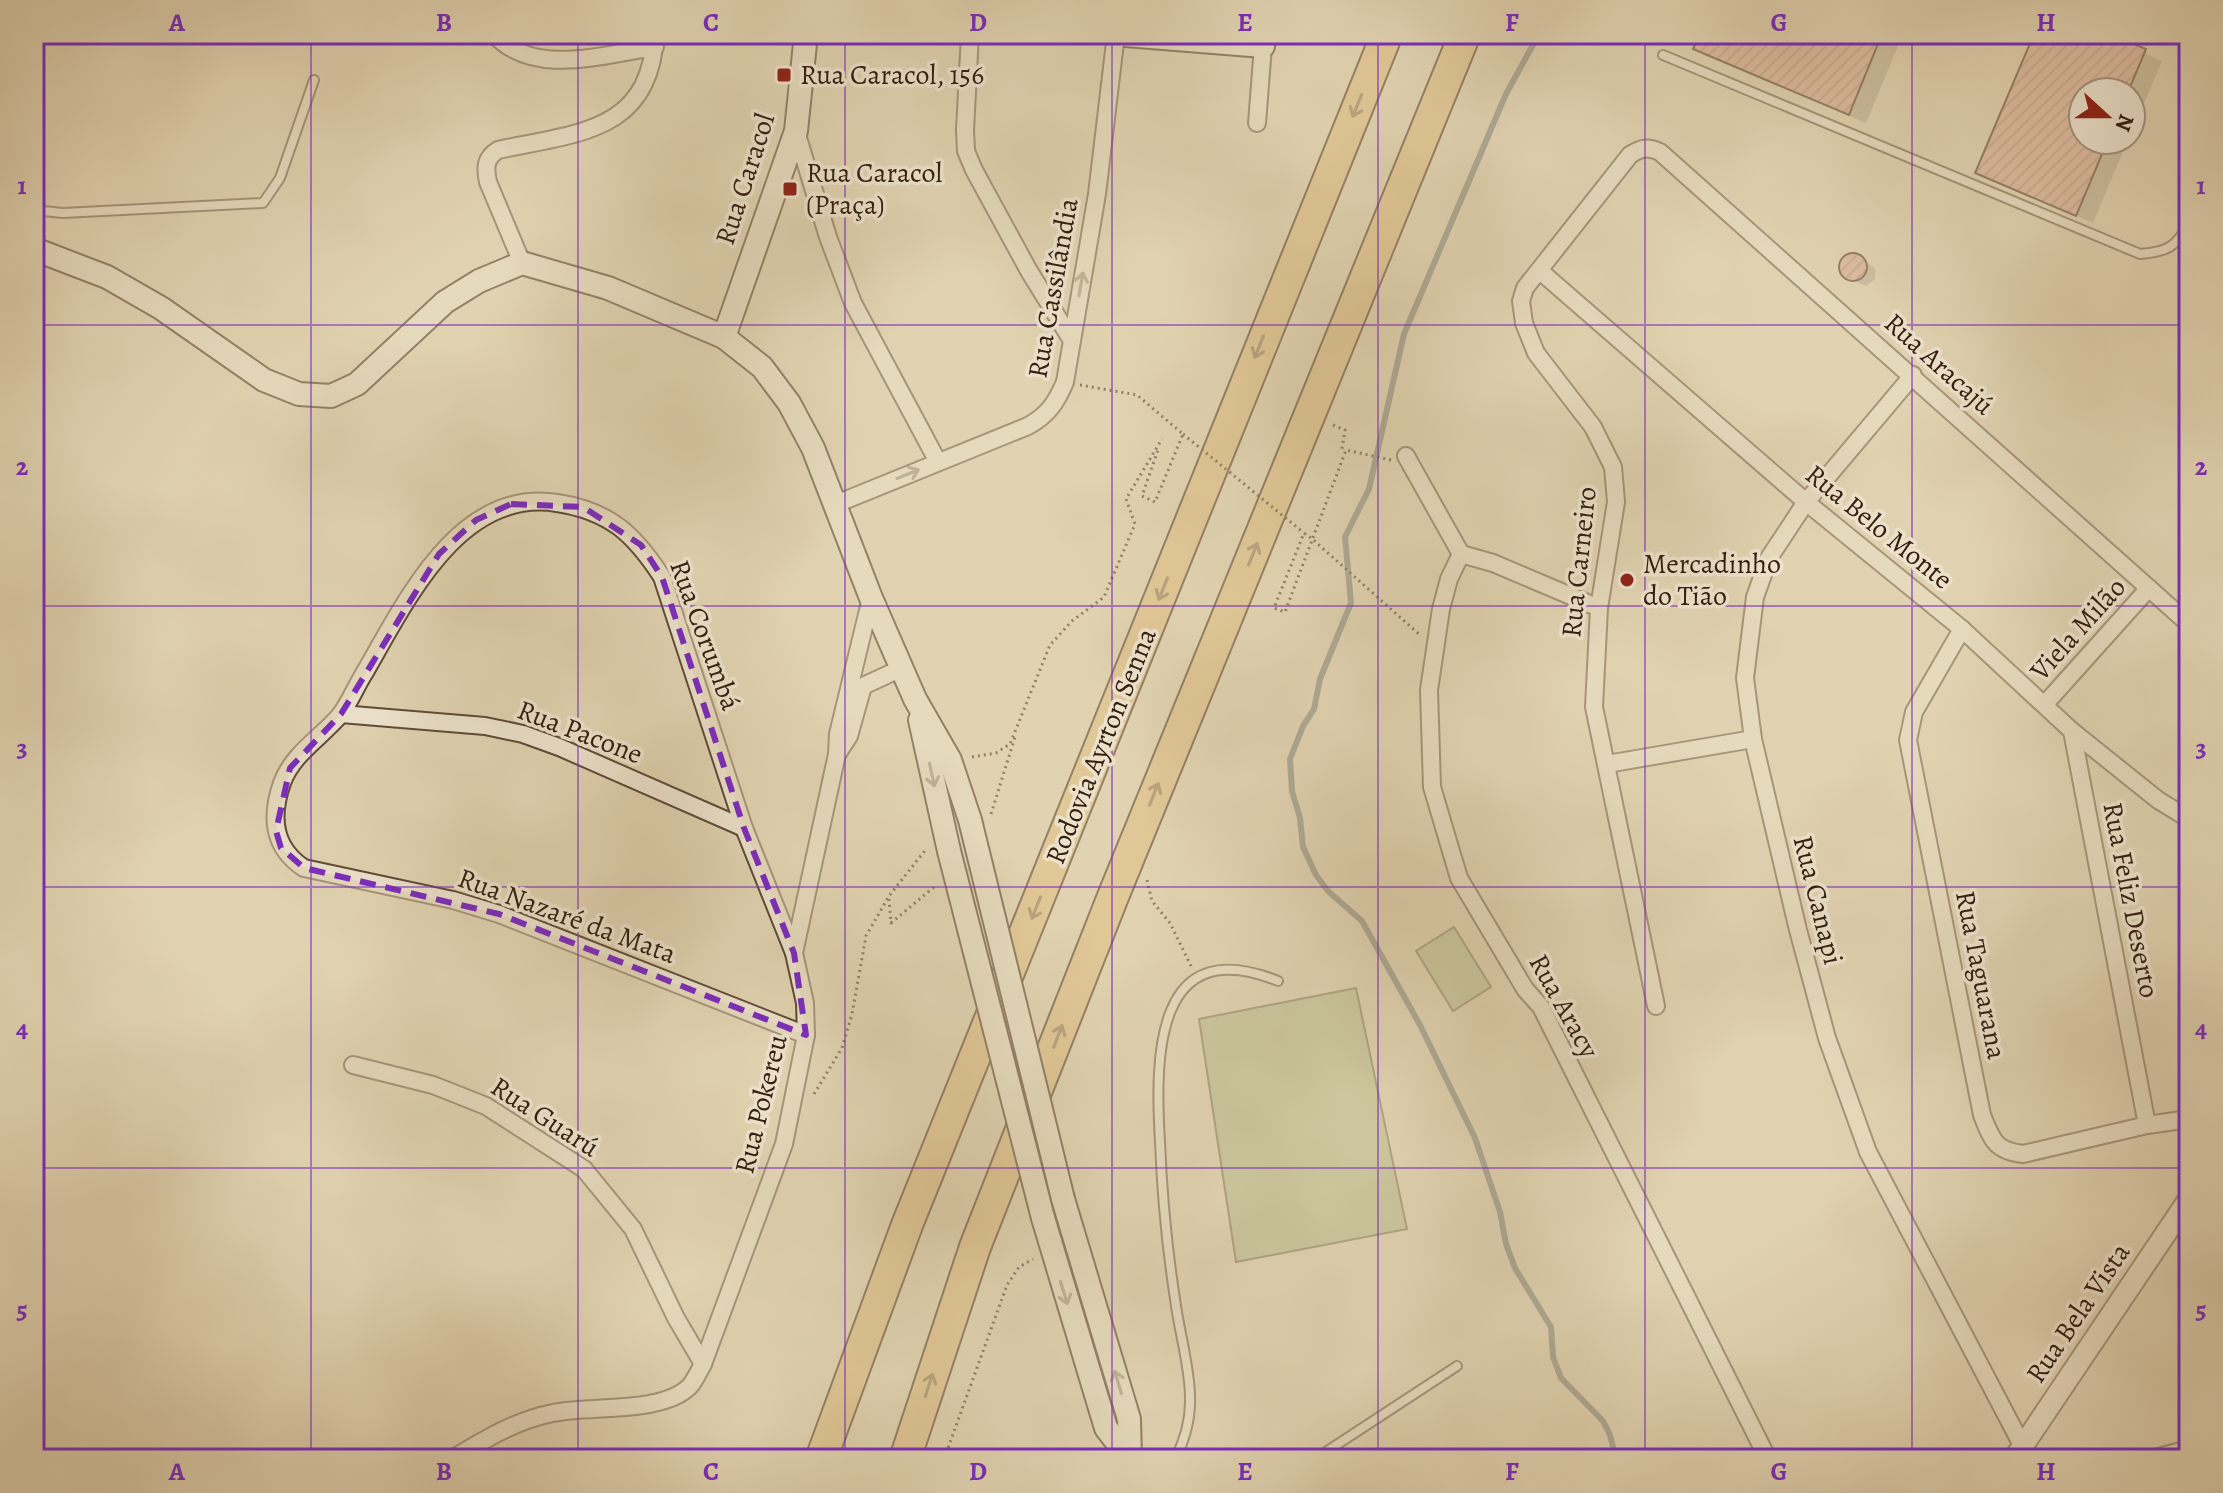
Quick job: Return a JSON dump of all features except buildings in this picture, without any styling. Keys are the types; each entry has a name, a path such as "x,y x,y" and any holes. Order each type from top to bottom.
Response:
{"highway":[{"name":"Rodovia Ayrton Senna","path":"821,1459 907,1225 1387,34"},
{"path":"905,1459 975,1247 1094,943 1465,34"}],"main road":[{"name":"Rua Caracol","path":"724,337 796,131 806,34"},
{"path":"1115,34 1264,40"},
{"path":"34,249 107,277 161,308 264,380 299,394 331,396 357,384 445,302 479,281 522,263 608,288 724,337 762,367 789,403 813,448 871,598 915,699 950,760 979,822 1063,1199 1129,1419 1130,1459"},
{"path":"915,699 949,851 1051,1249 1106,1428 1130,1459"}],"street":[{"path":"494,34 509,47 546,59 569,59 655,41 645,87 633,103 612,120 589,130 491,154 486,170 488,182 522,263"},
{"path":"970,34 966,151 1015,246 1071,339"},
{"name":"Rua Cassilândia","path":"836,504 1041,418 1055,404 1065,382 1097,194 1115,34"},
{"path":"1257,123 1264,40"},
{"path":"796,131 828,237 853,303 938,462"},
{"name":"Rua Carneiro","path":"1650,147 1640,148 1630,155 1525,288 1521,301 1524,323 1536,353 1593,427 1613,467 1616,502 1599,608 1594,707 1656,1006"},
{"name":"Rua Aracajú","path":"1650,147 1672,162 1913,375 2189,624"},
{"name":"Rua Belo Monte","path":"1540,271 1806,502 1962,629 2072,731 2158,800 2189,819"},
{"name":"Rua Canapi","path":"1913,375 1806,502 1769,558 1755,597 1745,678 1753,739 1827,1038 1868,1152 2018,1453"},
{"path":"1398,458 1461,554 1493,563 1599,608"},
{"name":"Rua Corumbá","path":"276,831 282,784 290,768 341,714 439,554 476,520 511,504 549,501 583,507 612,522 641,545 662,577 744,828 794,953"},
{"name":"Rua Aracy","path":"1461,554 1449,579 1441,609 1429,690 1432,787 1459,878 1525,989 1541,1007 1768,1459"},
{"name":"Viela Milão","path":"2045,704 2149,588"},
{"name":"Rua Pokereu","path":"452,1459 511,1426 552,1413 653,1403 676,1397 691,1385 703,1364 784,1144 806,1035 805,1003 794,953 837,754 838,734 871,598"},
{"name":"Rua Taguarana","path":"1962,629 1914,712 1908,740 1982,1115 1992,1140 2006,1152 2023,1154 2147,1125 2189,1119"},
{"name":"Rua Pokereu","path":"837,754 849,736 863,686 902,668"},
{"name":"Rua Pacone","path":"341,714 485,726 523,734 744,828"},
{"name":"Rua Feliz Deserto","path":"2072,731 2147,1125"},
{"path":"1607,764 1753,739"},
{"name":"Rua Nazaré da Mata","path":"276,831 281,848 291,860 304,868 453,900 499,914 806,1035"},
{"name":"Rua Guarú","path":"353,1065 433,1085 486,1106 584,1169 633,1229 676,1318 703,1364"},
{"name":"Rua Bela Vista","path":"2018,1453 2189,1199"},
{"path":"2151,1459 2189,1449"}],"lane":[{"path":"1663,55 2140,254 2163,252 2181,237 2189,222"},
{"path":"34,210 63,213 263,203 280,178 314,80"},
{"path":"1175,1459 1187,1432 1190,1392 1166,1229 1157,1094 1165,1022 1178,996 1197,978 1217,969 1239,969 1278,981"},
{"path":"1315,1459 1457,1366"}],"path":[{"path":"1065,382 1137,395 1313,540 1405,623"},
{"path":"1330,424 1345,430 1342,449 1398,458"},
{"path":"979,822 1050,645 1066,627 1099,602 1109,589 1135,524 1126,499 1162,439 1142,496 1155,502 1183,434"},
{"path":"1304,533 1274,608 1285,612 1348,451"},
{"path":"950,760 996,753 1010,744 1017,730"},
{"path":"813,1096 842,1048 852,1014 866,936 889,896 943,825"},
{"path":"1147,880 1152,901 1170,923 1197,978"},
{"path":"889,896 891,923 934,887"},
{"path":"944,1459 1007,1285 1019,1267 1051,1249"}],"highlighted area":[{"path":"511,504 583,507 641,545 662,577 744,828 794,953 806,1035 499,914 304,868 281,848 276,831 290,768 341,714 439,554 476,520"}],"green space":[{"path":"1454,927 1491,987 1453,1011 1416,951"},
{"path":"1356,988 1407,1229 1236,1262 1199,1019"}],"waterway":[{"path":"1539,34 1506,94 1404,334 1369,489 1345,537 1351,603 1320,679 1314,709 1303,726 1290,759 1292,791 1300,818 1303,847 1316,875 1328,891 1362,921 1420,1025 1475,1138 1515,1268 1551,1327 1553,1357 1561,1378 1603,1421 1616,1459"}],"place":[{"name":"Rua Caracol, 156","path":"784,75"},
{"name":"Rua Caracol (Praça)","path":"790,189"},
{"name":"Mercadinho do Tião","path":"1627,580"}]}
